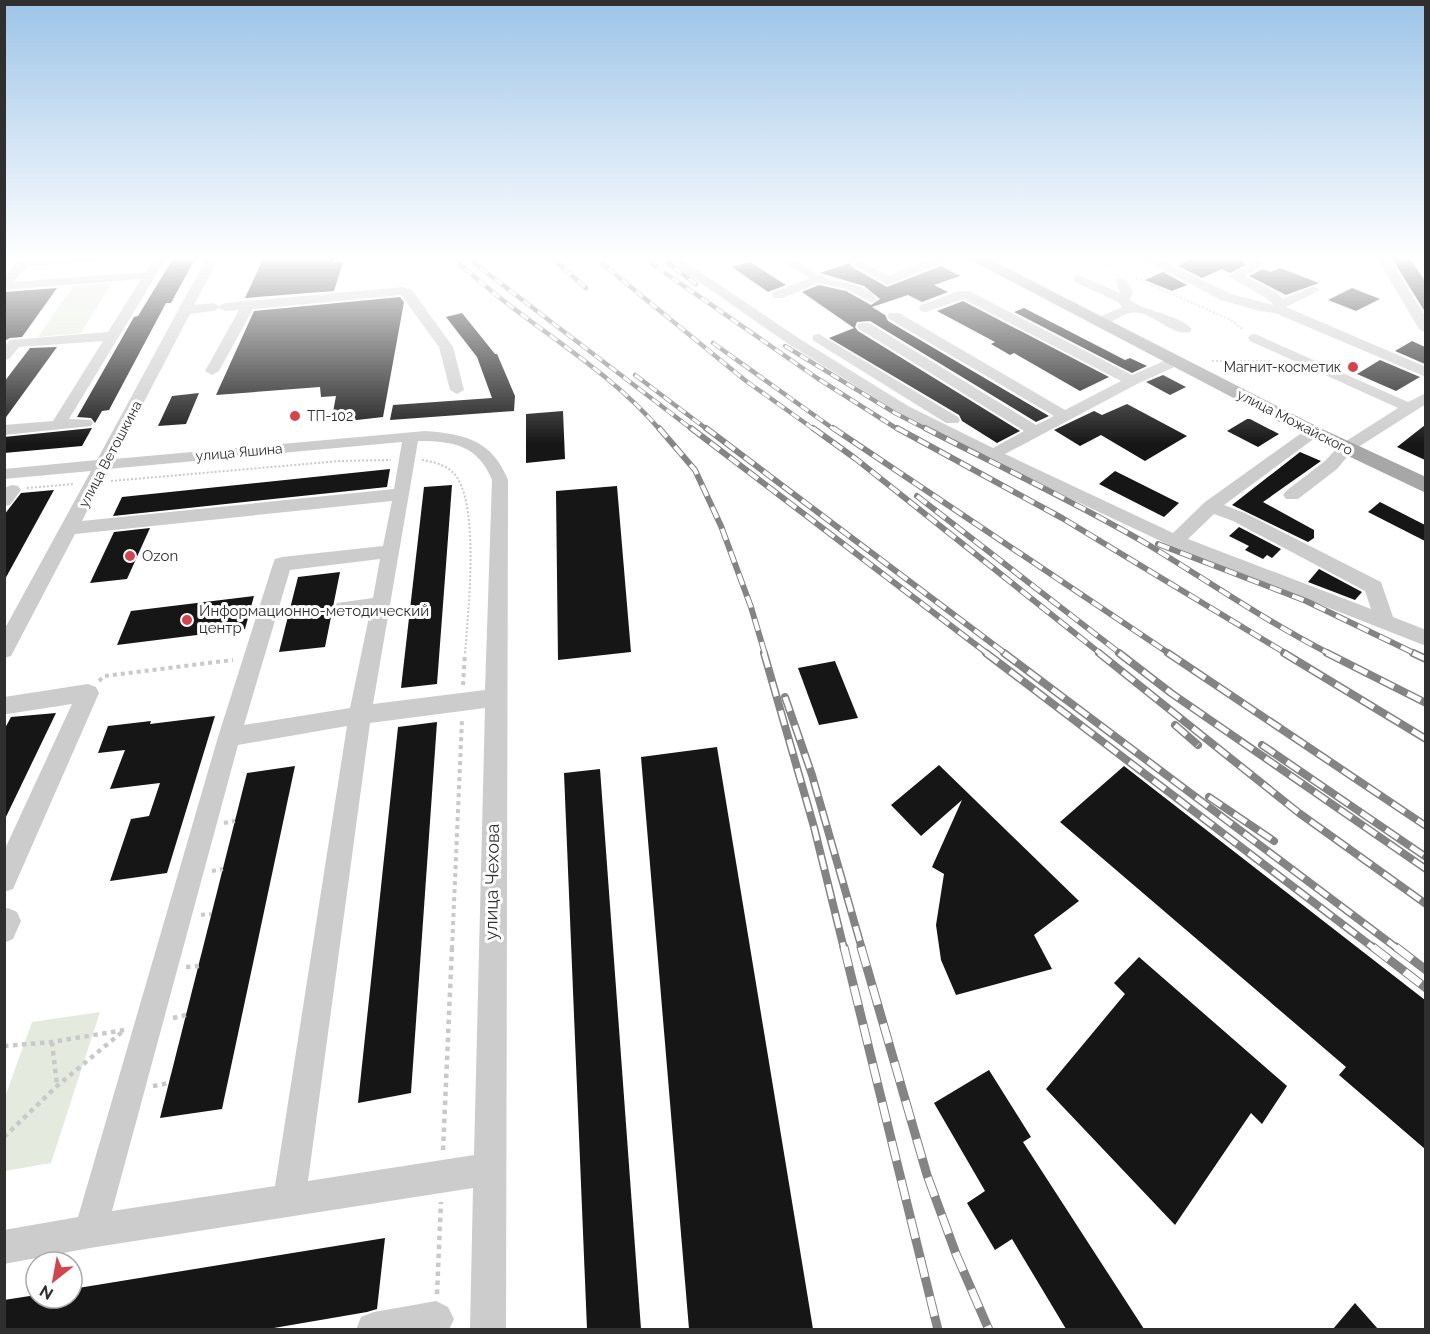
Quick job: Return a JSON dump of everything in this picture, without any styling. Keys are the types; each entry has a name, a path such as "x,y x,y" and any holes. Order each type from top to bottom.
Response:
{"main road":[{"name":"улица Можайского","path":"1094,319 1425,486"}],"street":[{"path":"58,425 122,319"},
{"name":"улица Ветошкина","path":"4,650 181,319"},
{"path":"212,371 241,319"},
{"path":"426,319 446,347 458,390"},
{"path":"764,319 903,409 997,452 1175,541 1425,638"},
{"path":"900,319 1065,416"},
{"path":"1012,319 1131,381"},
{"path":"1099,322 1103,319"},
{"path":"1165,319 1185,329"},
{"path":"1307,319 1425,373"},
{"path":"1284,325 1425,388"},
{"path":"864,327 1036,432"},
{"path":"4,356 10,344 111,336"},
{"path":"819,338 997,452"},
{"path":"1255,338 1305,361 1419,404"},
{"path":"997,452 1131,381 1176,361"},
{"path":"844,372 859,362"},
{"path":"1292,495 1331,465 1346,448 1419,404"},
{"path":"4,430 85,423"},
{"path":"1175,541 1211,506 1314,432"},
{"path":"289,1199 360,715 392,551 411,436"},
{"name":"улица Яшина","path":"7,488 104,465 411,436 456,439 473,446"},
{"name":"улица Чехова","path":"473,446 496,466 500,480 495,698 488,1329"},
{"path":"71,528 402,494"},
{"path":"1211,506 1239,517 1374,586 1384,621"},
{"path":"90,1231 229,737 282,564 392,551"},
{"path":"344,608 381,604"},
{"path":"8,705 88,693"},
{"path":"4,880 88,693"},
{"path":"229,737 360,715 495,698"},
{"path":"4,922 8,921 4,930"},
{"path":"4,1247 90,1231 490,1168"},
{"path":"374,1329 436,1319"}],"path":[{"path":"1229,319 1255,338"},
{"path":"1204,362 1305,361"},
{"path":"88,693 104,676 254,657"},
{"path":"4,1137 57,1086 153,1006"},
{"path":"4,1046 52,1042 124,1030"},
{"path":"52,1042 57,1086"}],"shaded area":[{"path":"50,319 90,319 81,333 38,337"},
{"path":"100,1012 51,1163 5,1171 5,1097 32,1022"}],"building":[{"path":"4,319 35,319 22,337 4,341"},
{"path":"133,319 157,319 109,410 102,411 95,423 91,418 77,417"},
{"path":"250,319 401,319 383,417 331,423 336,396 321,397 320,387 216,395"},
{"path":"448,319 467,319 497,354 515,396 514,411 390,420 393,405 492,398 477,357"},
{"path":"841,319 887,319 1049,416 1036,422 870,321 857,322 855,327 858,331 1020,431 997,443 962,421 959,415 829,338 854,328"},
{"path":"952,319 998,319 1109,377 1080,391 1014,353 1010,355 991,344 995,342"},
{"path":"1028,319 1046,319 1125,360 1130,358 1147,366 1132,373"},
{"path":"1412,341 1425,347 1425,364 1395,351"},
{"path":"57,347 4,420 4,382 30,348"},
{"path":"1380,360 1420,377 1396,391 1357,374"},
{"path":"1163,375 1186,387 1170,395 1146,382"},
{"path":"199,393 186,424 158,426 172,396"},
{"path":"1127,404 1187,436 1145,461 1101,435 1080,446 1054,430 1094,411 1102,415"},
{"path":"563,411 565,459 526,463 526,414"},
{"path":"1247,419 1279,434 1258,447 1227,431"},
{"path":"1425,425 1425,460 1397,447"},
{"path":"92,428 82,446 4,453 4,437"},
{"path":"1300,452 1321,461 1263,502 1314,530 1314,538 1308,542 1232,505"},
{"path":"390,469 387,487 113,516 122,497"},
{"path":"1115,471 1179,503 1164,517 1099,484"},
{"path":"452,485 437,684 401,688 424,487"},
{"path":"617,486 631,652 558,660 556,491"},
{"path":"54,490 4,581 4,515 21,493"},
{"path":"1380,502 1425,525 1425,541 1368,512"},
{"path":"1239,527 1281,549 1272,558 1267,555 1263,559 1245,550 1249,546 1229,536"},
{"path":"150,528 127,579 90,583 114,532"},
{"path":"1319,569 1362,592 1355,600 1308,582"},
{"path":"340,572 325,647 279,652 298,577"},
{"name":"Информационно-методический центр","path":"254,596 245,629 117,645 131,611"},
{"path":"835,661 858,718 819,725 798,668"},
{"path":"56,713 4,821 4,730 11,717"},
{"path":"215,716 167,873 110,881 131,819 149,816 160,783 110,789 125,750 98,753 108,726 151,721 150,724"},
{"path":"437,722 411,1093 358,1103 398,727"},
{"path":"717,747 813,1329 689,1329 641,757"},
{"path":"939,765 1079,901 1034,935 1052,969 956,995 941,960 936,925 944,874 932,867 962,800 921,836 891,805"},
{"path":"295,766 222,1109 160,1118 247,773"},
{"path":"1124,766 1425,1000 1425,1149 1339,1075 1346,1067 1060,822"},
{"path":"600,769 641,1329 587,1329 564,773"},
{"path":"1139,957 1287,1086 1262,1124 1251,1113 1175,1225 1046,1089 1125,994 1114,983"},
{"path":"989,1070 1031,1137 1023,1142 1144,1329 1066,1329 1012,1239 995,1250 967,1203 985,1191 934,1103"},
{"path":"385,1238 377,1309 367,1312 268,1329 4,1329 4,1300 24,1297 24,1310 84,1310 84,1287"},
{"path":"1355,1303 1378,1329 1333,1329"}],"railway":[{"path":"529,319 606,377 660,430"},
{"path":"548,319 693,430"},
{"path":"670,319 746,381 815,430"},
{"path":"732,319 817,378 899,430"},
{"path":"713,343 835,430"},
{"path":"785,346 895,413 928,430"},
{"path":"635,375 708,430"},
{"path":"659,428 695,470 721,526 751,607 765,654"},
{"path":"691,428 988,654"},
{"path":"706,428 1006,654"},
{"path":"813,428 856,459 1101,654"},
{"path":"833,428 1170,654"},
{"path":"897,428 1062,518 1287,654"},
{"path":"925,428 1065,499 1147,544 1260,615 1330,654"},
{"path":"917,496 1121,654"},
{"path":"1158,544 1306,601 1416,654"},
{"path":"764,653 814,827 844,949"},
{"path":"986,653 1375,949"},
{"path":"1004,653 1398,949"},
{"path":"1099,653 1299,813 1426,904"},
{"path":"1119,653 1171,693 1426,869"},
{"path":"1168,653 1426,826"},
{"path":"1284,653 1426,739"},
{"path":"1327,653 1426,703"},
{"path":"1413,653 1426,659"},
{"path":"785,697 812,775 862,949"},
{"path":"1175,725 1198,745"},
{"path":"1262,745 1426,857"},
{"path":"1209,797 1274,841"},
{"path":"844,947 938,1330"},
{"path":"861,947 927,1175 956,1254 989,1330"},
{"path":"1373,947 1426,988"},
{"path":"1396,947 1426,970"}],"place":[{"name":"Магнит-косметик","path":"1353,367"},
{"name":"ТП-102","path":"295,416"},
{"name":"Ozon","path":"130,556"},
{"name":"Информационно-методический центр","path":"187,620"}]}
